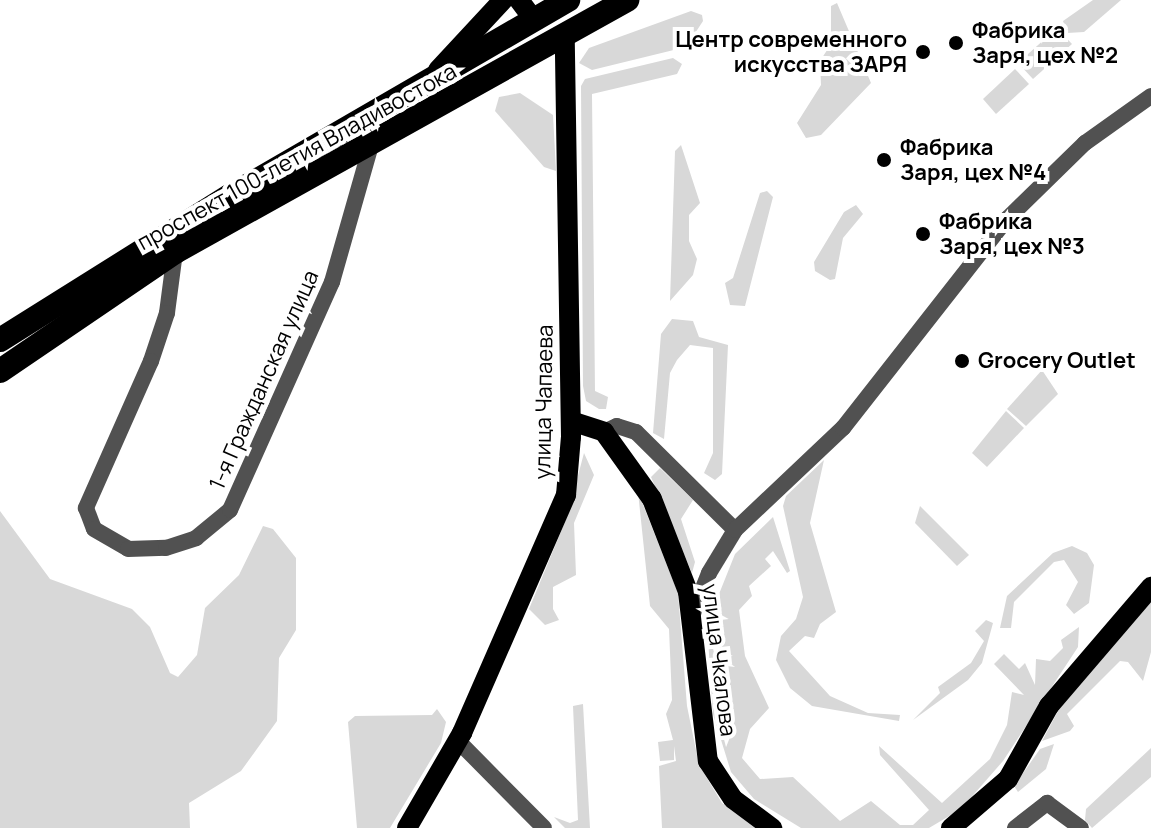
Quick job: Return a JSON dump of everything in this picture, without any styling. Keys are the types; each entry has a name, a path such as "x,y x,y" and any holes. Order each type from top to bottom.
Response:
{"highway":[{"name":"проспект 100-летия Владивостока","path":"0,340 230,196 421,89 526,10 568,0"},
{"name":"проспект 100-летия Владивостока","path":"0,371 175,252 627,0"}],"main road":[{"path":"421,89 503,0"},
{"name":"улица Чапаева","path":"407,828 458,741 561,511 571,459 565,36"},
{"path":"571,421 604,432"},
{"name":"улица Чкалова","path":"604,432 638,475 667,530 692,616 708,761 733,799 772,828"},
{"path":"951,828 1006,782 1049,706 1151,587"}],"street":[{"path":"692,616 709,573 735,530 843,428 1007,219 1085,143 1151,96"},
{"name":"1-я Гражданская улица","path":"175,252 167,313 151,361 86,508 94,529 108,540 144,551 196,538 226,515 261,450 332,282 372,142"},
{"path":"604,432 617,426 636,432 735,530"},
{"path":"458,741 544,828"},
{"path":"1015,828 1041,803 1053,804 1081,828"}],"shaded area":[{"path":"1093,0 1121,0 1084,32 1067,33 1063,21"},
{"path":"837,3 871,83 821,135 806,138 797,123 821,85 820,61 831,44 831,6"},
{"path":"691,11 702,15 703,21 686,47 592,70 579,63 589,48"},
{"path":"1057,28 1072,44 1033,79 1018,63"},
{"path":"673,58 682,64 677,74 592,94 595,391 608,397 606,409 599,409 586,401 583,386 581,86 585,79"},
{"path":"1015,69 1029,84 996,114 983,99"},
{"path":"520,93 553,115 556,171 544,167 495,111 499,97"},
{"path":"681,145 700,203 689,215 689,241 697,259 693,275 670,301 675,151"},
{"path":"767,191 773,197 745,306 730,305 725,283 733,278 760,193"},
{"path":"856,205 863,214 843,238 835,279 830,280 815,271 814,262 844,212"},
{"path":"672,319 693,321 699,337 728,345 722,474 715,480 704,473 713,453 713,348 690,345 677,360 670,373 664,439 653,433 661,334"},
{"path":"1042,370 1058,394 1026,426 1007,409"},
{"path":"1006,411 1024,428 987,467 972,453"},
{"path":"584,453 594,475 574,523 576,575 553,587 553,609 559,620 545,625 529,609 567,517"},
{"path":"824,460 810,523 836,612 820,624 814,638 805,636 789,651 830,696 868,713 900,715 899,721 812,706 790,688 776,660 781,636 796,619 803,597 783,506 786,496"},
{"path":"660,468 693,500 681,519 695,562 692,573 651,477"},
{"path":"638,492 678,593 687,706 699,765 722,803 755,828 662,828 659,766 676,761 674,746 674,760 660,761 658,742 673,740 666,714 672,700 669,629 650,606"},
{"path":"920,506 969,555 957,566 915,523"},
{"path":"0,511 50,579 132,609 150,627 170,673 178,677 197,655 205,608 239,575 263,526 273,529 296,558 296,630 279,658 277,721 241,771 189,803 190,828 0,828"},
{"path":"773,517 790,571 787,573 773,551 765,559 771,566 749,586 752,596 739,610 745,656 769,708 750,729 742,758 760,779 793,777 840,821 871,801 900,825 913,825 929,810 880,755 879,746 942,803 990,759 1007,725 1012,692 1024,695 994,664 1004,654 1019,669 1025,663 1035,685 1036,659 1050,661 1063,648 1061,640 1079,627 1078,647 1003,761 961,809 929,828 801,828 754,799 731,772 713,714 707,624 735,554"},
{"path":"1072,546 1087,553 1094,565 1089,603 1074,614 1066,605 1078,582 1064,560 1054,562 1014,602 1011,628 1000,628 1007,596 1053,553"},
{"path":"1151,599 1151,652 1143,681 1128,662 1120,661 1067,714 1074,726 1070,731 1042,741 1064,700"},
{"path":"986,620 993,623 982,663 968,680 913,720 940,693 938,687 971,663 984,641 975,631"},
{"path":"583,704 590,828 565,828 554,817 570,823 578,820 573,706"},
{"path":"437,709 446,722 441,743 390,828 357,828 348,722 355,716 432,715"},
{"path":"1054,744 1046,769 1018,792 1014,786 1040,749"},
{"path":"1151,748 1151,777 1092,828 1085,820 1086,809"}],"place":[{"name":"Фабрика Заря, цех №2","path":"956,43"},
{"name":"Центр современного искусства ЗАРЯ","path":"923,52"},
{"name":"Фабрика Заря, цех №4","path":"884,160"},
{"name":"Фабрика Заря, цех №3","path":"923,234"},
{"name":"Grocery Outlet","path":"962,361"}]}
